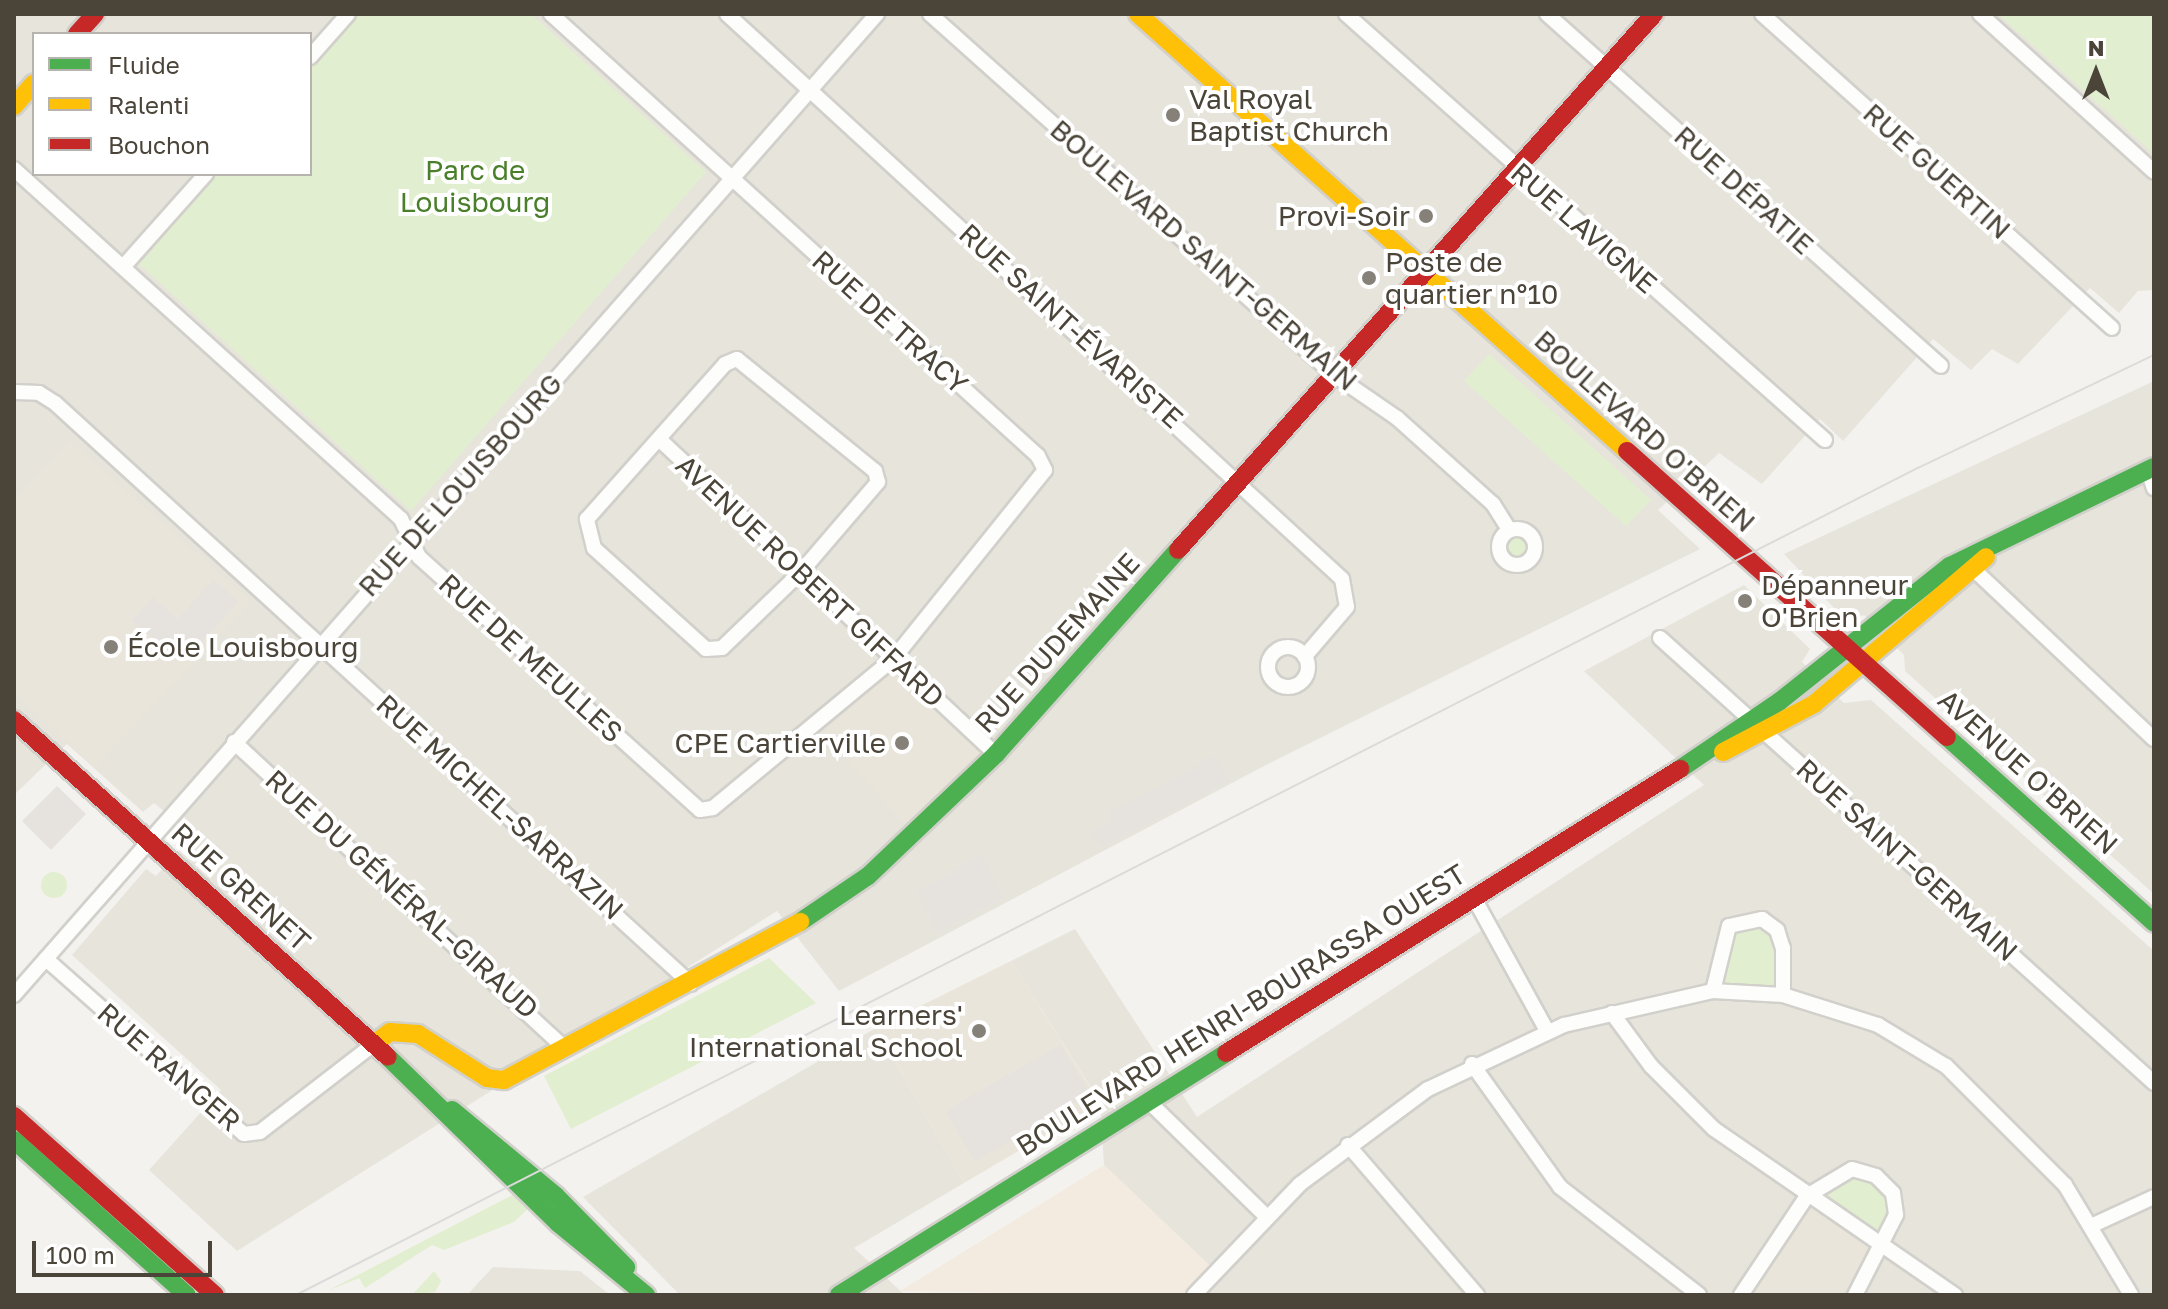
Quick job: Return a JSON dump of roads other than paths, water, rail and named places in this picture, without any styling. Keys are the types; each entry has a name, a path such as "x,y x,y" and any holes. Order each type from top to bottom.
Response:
{"street":[{"path":"79,32 95,14"},
{"path":"312,55 348,14"},
{"name":"RUE DE TRACY","path":"551,14 1038,456 1045,470 894,658"},
{"name":"RUE SAINT-ÉVARISTE","path":"727,14 1240,479 1347,593 1342,616 1305,656"},
{"name":"RUE DE LOUISBOURG","path":"14,995 410,538 877,14"},
{"name":"BOULEVARD SAINT-GERMAIN","path":"930,14 1333,374 1397,418 1497,508 1509,530"},
{"name":"BOULEVARD O'BRIEN","path":"1138,14 1865,664"},
{"name":"RUE LAVIGNE","path":"1346,14 1825,440"},
{"name":"RUE DÉPATIE","path":"1547,14 1941,366"},
{"name":"RUE DUDEMAINE","path":"374,1044 390,1032 418,1034 500,1081 691,984 850,890 996,754 1423,270 1654,14"},
{"name":"RUE GUERTIN","path":"1762,14 2112,328"},
{"path":"1980,14 2154,172"},
{"path":"14,106 32,85"},
{"name":"RUE DE MEULLES","path":"14,169 401,519 419,557 700,810 713,808 799,744 894,658"},
{"path":"123,267 204,176"},
{"path":"737,359 875,471 874,492 800,573 722,648 694,645 586,535 587,519 725,364 737,359"},
{"name":"RUE MICHEL-SARRAZIN","path":"14,392 39,393 55,403 691,984"},
{"name":"AVENUE ROBERT GIFFARD","path":"660,440 996,754"},
{"name":"BOULEVARD HENRI-BOURASSA OUEST","path":"1759,727 1847,648 1968,564 2012,536 2152,475"},
{"path":"1968,564 2154,739"},
{"name":"BOULEVARD HENRI-BOURASSA OUEST","path":"839,1295 1673,774 1865,664 1968,564"},
{"name":"RUE SAINT-GERMAIN","path":"1660,638 2154,1083"},
{"name":"AVENUE O'BRIEN","path":"1865,664 2154,923"},
{"name":"RUE GRENET","path":"14,720 431,1096 556,1196 649,1295"},
{"name":"RUE DU GÉNÉRAL-GIRAUD","path":"234,742 565,1049"},
{"path":"1474,898 1547,1031"},
{"path":"1713,991 1729,926 1762,919 1777,930 1783,948 1783,995"},
{"name":"RUE RANGER","path":"46,959 244,1134 260,1132 374,1044"},
{"path":"1194,1295 1266,1216 1348,1145 1472,1064 1547,1031 1713,991 1783,995 1878,1025 1946,1066 2065,1185 2093,1225 2131,1295"},
{"path":"1612,1013 1679,1098 1807,1196 1955,1295"},
{"path":"1472,1064 1560,1187 1699,1295"},
{"path":"1148,1101 1266,1216"},
{"path":"14,1116 215,1295"},
{"path":"14,1140 187,1295"},
{"path":"1348,1145 1477,1295"},
{"path":"1741,1295 1807,1196 1852,1169 1876,1176 1893,1193 1896,1215 1885,1249 1855,1295"},
{"path":"2093,1225 2154,1197"}],"tram line":[{"path":"296,1295 1918,468 2154,355"}],"place":[{"name":"Val Royal Baptist Church","path":"1173,115"},
{"name":"Provi-Soir","path":"1426,216"},
{"name":"Poste de quartier n°10","path":"1369,278"},
{"name":"Dépanneur O'Brien","path":"1745,601"},
{"name":"École Louisbourg","path":"111,647"},
{"name":"CPE Cartierville","path":"902,743"},
{"name":"Learners' International School","path":"979,1031"}],"park label":[{"name":"Parc de Louisbourg","path":"475,186"}]}
